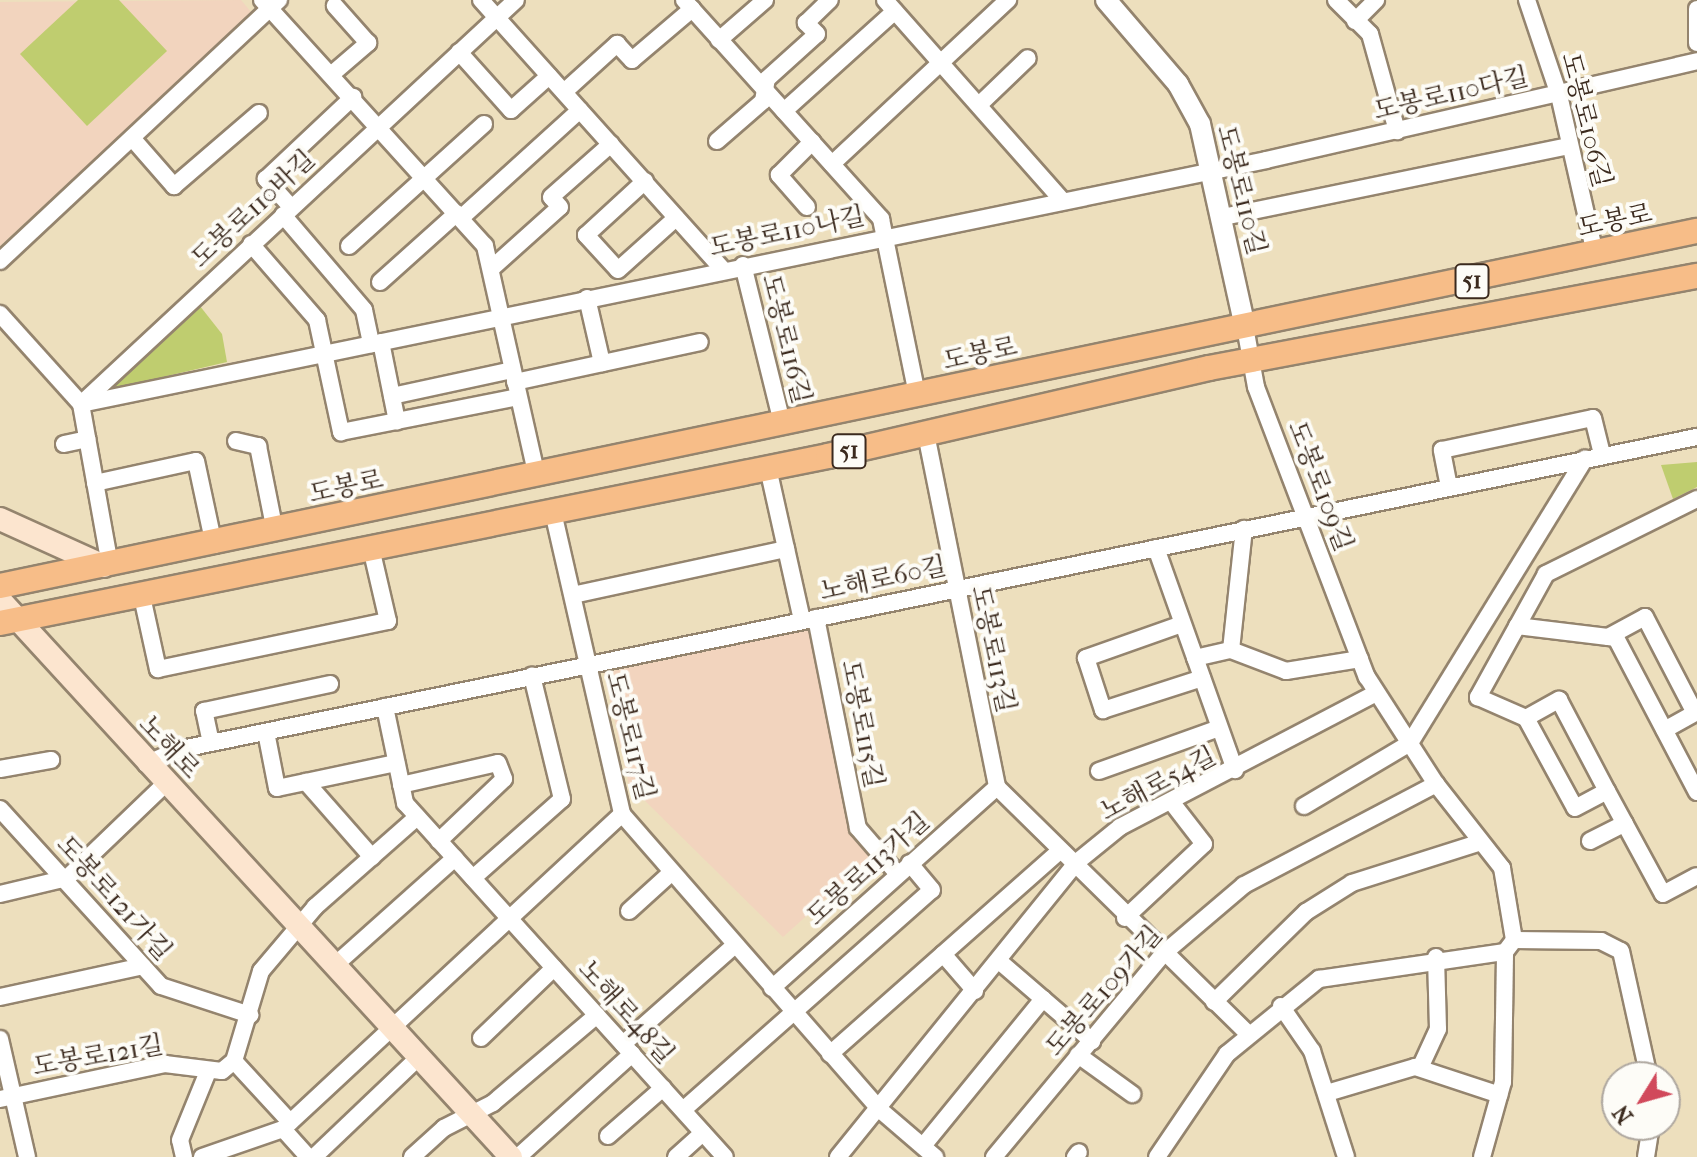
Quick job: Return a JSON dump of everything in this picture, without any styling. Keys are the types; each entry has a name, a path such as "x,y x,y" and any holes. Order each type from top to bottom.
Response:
{"main road":[{"name":"도봉로","path":"0,586 214,545 536,473 1697,231"},
{"name":"51","path":"9,621 768,468 1251,361 1697,276"},
{"path":"0,519 107,565"},
{"name":"노해로","path":"0,600 9,621 165,784 511,1157"}],"street":[{"name":"도봉로116길","path":"481,0 723,270"},
{"name":"도봉로110바길","path":"81,404 516,0"},
{"path":"719,40 765,0"},
{"path":"717,141 763,101 767,79 817,34 806,23 830,0"},
{"path":"832,164 1008,0"},
{"name":"도봉로110길","path":"1106,0 1190,102 1213,168 1245,327"},
{"path":"1336,0 1370,34 1397,131"},
{"path":"1355,21 1376,0"},
{"name":"도봉로106길","path":"1527,0 1559,95 1595,254"},
{"path":"0,261 271,4 459,215 492,268 536,473"},
{"path":"564,92 617,44 632,60 688,4 881,219 881,236 917,395"},
{"path":"332,74 368,43 335,6"},
{"path":"784,111 890,6 1061,199"},
{"path":"1697,9 1697,43"},
{"path":"459,52 511,110 549,76"},
{"path":"980,104 1028,58"},
{"name":"도봉로110다길","path":"1213,168 1397,131 1697,61"},
{"path":"353,97 266,179 364,310 397,421"},
{"path":"380,282 580,110"},
{"path":"132,138 174,186 259,113"},
{"path":"349,246 484,124"},
{"path":"807,207 779,175 812,142"},
{"path":"492,268 560,207 551,197 611,144"},
{"path":"1223,217 1569,146"},
{"name":"도봉로110나길","path":"81,404 1213,168"},
{"path":"645,181 586,235 618,270 676,218"},
{"path":"251,244 317,320 341,432 397,421 515,383 700,342"},
{"name":"도봉로116길","path":"743,265 782,423"},
{"path":"587,298 602,363"},
{"path":"0,314 81,404 107,565"},
{"name":"도봉로109길","path":"1245,327 1251,361 1306,517 1376,693 1436,784 1508,880 1510,946 1500,1095 1482,1157"},
{"path":"392,396 515,383"},
{"path":"1304,806 1410,743 1593,457 1593,418 1442,450 1449,487"},
{"name":"도봉로113길","path":"926,434 997,787"},
{"name":"노해로60길","path":"146,764 211,743 1697,437"},
{"path":"64,444 87,439"},
{"path":"236,441 258,446 275,531"},
{"path":"95,483 196,461 214,545"},
{"name":"도봉로115길","path":"768,468 786,549 809,619 858,828 903,868"},
{"path":"1607,791 1575,808 1526,718 1478,697 1546,574 1697,499"},
{"name":"도봉로117길","path":"553,512 622,814 879,1109 929,1152"},
{"path":"1231,650 1244,529"},
{"path":"141,592 158,669 388,621 371,548"},
{"path":"1156,548 1235,770"},
{"path":"573,595 786,549"},
{"path":"1608,637 1645,617 1695,713 1664,730"},
{"path":"1182,624 1086,658 1103,710 1202,678"},
{"path":"1517,626 1616,638 1697,792"},
{"path":"1195,658 1231,650 1286,671 1360,659"},
{"path":"473,878 562,799 532,676"},
{"path":"211,743 204,711 330,684"},
{"name":"노해로54길","path":"838,1157 1074,869 1120,827 1173,804 1376,693"},
{"path":"1526,718 1559,700 1663,894 1697,876"},
{"name":"노해로48길","path":"385,707 401,785 417,817 725,1157"},
{"path":"1099,771 1219,728"},
{"path":"266,732 277,788 396,763"},
{"path":"0,769 51,760"},
{"path":"401,785 498,763 504,779 439,841"},
{"path":"306,782 372,857"},
{"path":"0,894 67,878 165,784"},
{"name":"도봉로109가길","path":"994,1157 1163,954 1244,885 1436,784"},
{"path":"997,787 1074,869 1247,1033"},
{"name":"도봉로113가길","path":"772,988 997,787"},
{"path":"1125,918 1204,844 1173,804"},
{"name":"도봉로121가길","path":"0,809 67,878 161,986 250,1015"},
{"path":"202,1157 286,1126 622,814"},
{"path":"184,1157 180,1140 207,1074 234,1061 261,971 372,857 417,817"},
{"path":"1590,841 1625,823"},
{"path":"1214,1002 1306,912 1352,883 1478,843"},
{"path":"830,1054 1058,852"},
{"path":"334,966 455,858"},
{"path":"683,1110 795,1015 932,890 903,868"},
{"path":"629,911 672,872"},
{"path":"1157,1157 1180,1114 1247,1033 1281,1006 1339,972 1510,946 1601,941 1621,951 1645,1061"},
{"path":"518,1157 735,945"},
{"path":"943,954 975,991"},
{"path":"1420,1068 1438,1029 1436,957"},
{"path":"999,961 1092,1041"},
{"path":"0,997 143,966"},
{"name":"노해로48길","path":"481,1038 554,968"},
{"path":"929,1152 1043,999"},
{"path":"1281,1006 1312,1051 1346,1157"},
{"path":"412,1157 470,1113 493,1103 597,1015"},
{"name":"도봉로121길","path":"0,1039 6,1097 27,1157"},
{"path":"1078,1055 1132,1094"},
{"path":"234,1061 311,1157 419,1057"},
{"name":"도봉로121길","path":"6,1097 165,1064 207,1074"},
{"path":"1327,1093 1420,1068 1500,1095"},
{"name":"노해로48길","path":"608,1136 663,1088"},
{"path":"676,1157 703,1133"}],"shaded area":[{"path":"241,0 252,13 0,246 0,2"},
{"path":"811,629 850,831 873,856 783,937 629,785 604,673"}],"green space":[{"path":"78,0 119,0 167,51 87,126 20,54"},
{"path":"196,301 222,334 227,362 103,391"},
{"path":"1697,462 1697,487 1673,499 1661,465"}]}
